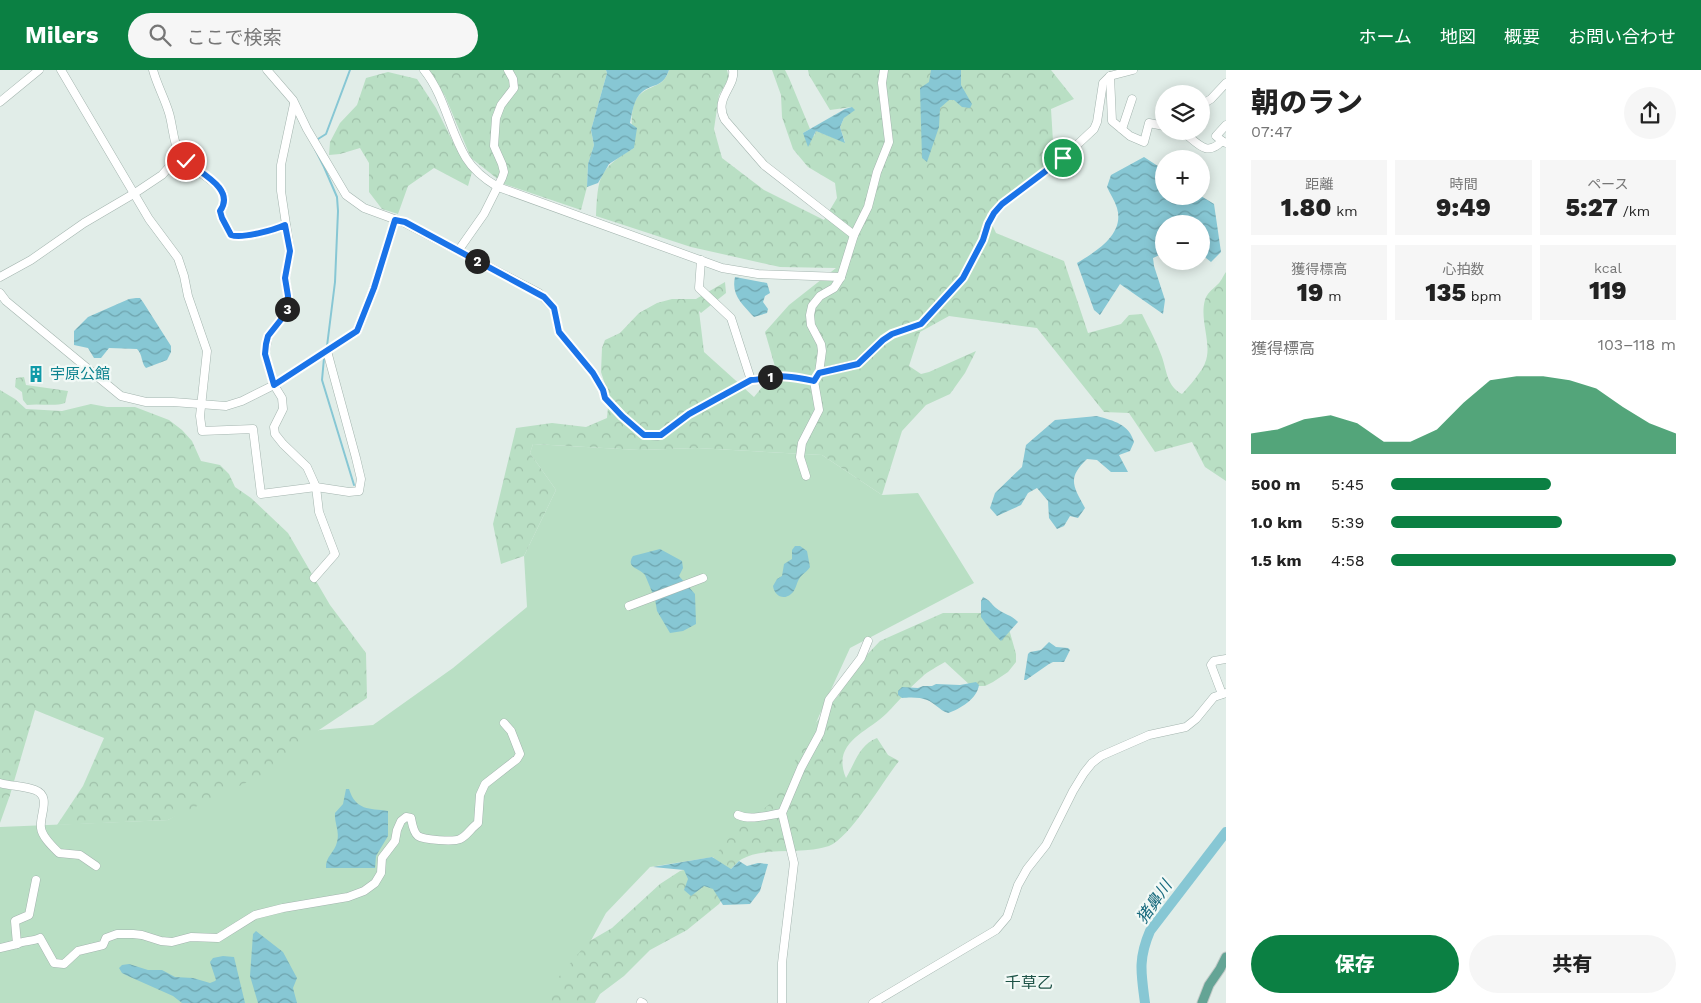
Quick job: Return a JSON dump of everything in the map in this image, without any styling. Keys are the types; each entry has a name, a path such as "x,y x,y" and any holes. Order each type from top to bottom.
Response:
{"main road":[{"path":"1202,1003 1209,985 1226,957"}],"street":[{"path":"0,102 39,70"},
{"path":"61,70 149,219 178,258 188,296 207,352 200,416 202,430 253,429 261,494 316,488 349,492 359,491 361,480 327,351"},
{"path":"152,70 169,113 180,155 199,172 218,184 224,195 224,205 220,211 231,235 247,235 285,225"},
{"path":"267,70 294,104 346,195 364,208 405,222 544,297 554,308 559,332 593,373 603,390 605,398 644,435 661,435 689,414 751,380 789,376 814,381"},
{"path":"424,70 436,88 466,159 482,176 498,187 722,268 758,274 841,277"},
{"path":"458,251 484,214 504,172 494,146 496,118 500,105 514,88 513,79 508,70"},
{"path":"733,70 734,76 725,91 722,102 723,116 764,165 854,235"},
{"path":"806,476 800,457 802,443 819,410 814,381 819,373 822,351 810,315 815,302 820,296 834,288 841,277 854,235 868,207 877,172 888,142 882,93 884,70"},
{"path":"819,373 858,364 892,334 921,324 963,278 983,240 991,218 1002,204 1063,158 1094,129 1097,122 1103,83 1110,76 1133,70"},
{"path":"1110,76 1112,122 1130,136 1144,142 1149,123 1155,124"},
{"path":"1210,100 1226,83"},
{"path":"1122,129 1132,99"},
{"path":"294,104 281,165 281,191 290,251 285,278 288,296 287,312 268,336 265,354 274,385 282,398 283,409 274,427 275,434 307,467 316,488 319,512 335,554 314,578"},
{"path":"1194,140 1205,149 1216,148 1224,142 1216,136 1226,125"},
{"path":"0,277 31,260 84,223 162,175 180,155"},
{"path":"0,293 6,301 121,396 146,402 226,406 242,401 274,385 357,331 374,288 395,220"},
{"path":"701,260 699,288 731,318 751,380"},
{"path":"629,606 703,578"},
{"path":"782,1003 782,963 794,863 782,813 820,733 830,700 861,658 868,641"},
{"path":"873,1003 996,930 1007,917 1018,885 1027,869 1046,845 1084,773 1101,756 1149,735 1186,727 1196,719 1214,697 1224,694 1211,665 1214,661 1226,659"},
{"path":"0,948 21,942 33,942 40,938 54,963 64,964 78,951 103,945 106,938 117,934 142,935 161,941 172,942 191,936 218,938 255,915 283,908 348,897 364,891 375,883 381,873 382,858 395,841 401,821 406,817 411,818 417,836 452,841 459,840 478,824 480,796 485,784 517,759 520,754 511,731 504,723"},
{"path":"0,783 12,787 33,789 39,792 43,797 44,811 41,829 44,835 59,854 80,855 96,866"},
{"path":"738,815 744,818 754,818 782,813"},
{"path":"17,944 15,921 29,915 36,880"}],"green space":[{"path":"427,70 606,70 607,73 591,130 594,145 588,164 587,187 581,210 504,184 471,158 445,96"},
{"path":"669,70 727,70 729,78 719,95 714,129 722,158 764,190 824,220 837,198 835,183 808,167 793,149 782,117 781,95 772,70 785,70 789,78 810,129 803,133 814,136 816,131 845,142 840,127 852,107 830,110 809,75 808,70 1051,70 1074,99 1051,109 1054,158 987,214 996,233 1064,261 1088,333 1121,324 1129,315 1142,314 1160,352 1170,383 1182,394 1204,366 1208,348 1204,316 1205,300 1208,293 1220,282 1226,272 1226,481 1205,467 1192,442 1155,452 1129,413 1104,412 1037,328 949,316 920,332 909,366 921,374 976,351 965,373 950,394 926,405 902,431 882,495 822,455 697,448 639,450 533,444 530,453 556,490 524,556 501,564 493,524 516,428 552,423 586,427 607,418 609,397 601,372 602,348 605,340 620,333 639,313 657,303 672,299 696,299 725,282 726,293 701,313 699,311 704,352 754,397 776,370 765,332 789,305 836,268 780,267 691,247 596,216 599,183 602,175 613,162 634,148 632,118 638,97 643,92 662,82"},
{"path":"388,72 417,79 436,108 457,150 472,172 468,186 434,168 408,186 398,214 382,209 369,192 369,163 360,148 329,155 330,142 340,123 357,105 366,78"},
{"path":"24,377 26,385 68,391 65,403 56,405 27,405 23,400 22,392 15,387 16,378"},
{"path":"0,390 15,399 26,409 62,411 91,404 107,407 135,407 169,420 182,430 192,441 201,461 220,465 229,474 235,487 251,498 288,533 330,605 366,653 367,698 319,730 285,764 168,820 57,825 83,786 104,738 35,710 0,823"},
{"path":"533,444 639,450 697,448 822,455 882,495 918,493 974,583 850,648 778,806 726,855 650,867 606,913 557,1003 0,1003 0,827 168,820 319,730 373,725 453,668 527,607 524,556 556,490 530,453"},
{"path":"943,613 987,613 1009,629 1016,654 1016,662 1008,672 993,682 985,686 971,686 945,662 924,675 887,713 853,740 843,755 846,778 862,750 877,738 888,755 899,761 847,832 829,846 819,849 762,853 751,855 741,860 731,869 731,886 719,904 687,930 650,950 624,976 600,994 595,1003 537,1003 588,942 612,928 660,884 680,871 709,863 739,825 759,813 775,799 813,726 838,696 862,660 880,641"}],"water":[{"path":"606,70 669,70 664,80 642,92 635,102 630,123 637,128 634,148 609,164 598,183 587,187 588,164 594,145 591,130 607,73"},
{"path":"931,70 961,70 961,85 972,104 970,108 962,107 954,100 949,100 940,108 939,127 927,162 922,158 920,88 929,82"},
{"path":"852,107 855,110 844,118 840,127 845,143 816,131 808,147 803,133 845,109"},
{"path":"1144,157 1155,164 1155,205 1210,205 1210,202 1214,204 1221,252 1211,262 1210,215 1155,215 1155,257 1153,258 1165,300 1163,314 1120,284 1100,315 1094,310 1077,263 1107,242 1117,226 1117,208 1107,187 1111,175"},
{"path":"735,277 767,283 770,293 765,296 763,302 768,309 767,313 754,317 745,308 736,294"},
{"path":"140,298 171,346 171,352 167,360 146,368 137,349 109,348 101,358 94,358 88,348 74,345 74,331 88,317 129,299"},
{"path":"1097,416 1120,424 1132,436 1134,442 1130,451 1119,455 1128,472 1111,472 1097,460 1087,459 1074,477 1077,494 1085,508 1078,518 1070,516 1064,526 1057,529 1049,518 1048,501 1037,488 1028,493 1021,505 997,516 990,508 995,493 1022,467 1026,445 1055,420"},
{"path":"795,546 800,546 807,551 810,567 799,579 793,592 788,596 782,597 775,592 773,586 777,579 782,576 784,564 792,559 792,550"},
{"path":"660,549 682,561 683,568 679,576 695,594 696,624 683,631 670,633 657,611 655,599 645,575 631,563 633,556"},
{"path":"983,597 994,607 1018,622 1001,641 981,617 981,601"},
{"path":"1049,642 1056,647 1068,648 1070,650 1064,662 1053,662 1024,680 1028,654 1041,650"},
{"path":"976,682 979,685 975,695 963,706 948,713 930,701 902,698 898,695 898,691 902,687 918,688 936,684 960,685"},
{"path":"346,789 349,789 359,805 369,809 388,811 388,836 376,856 375,868 326,868 327,861 336,846 338,838 335,813 343,804"},
{"path":"712,857 731,869 739,861 747,866 758,863 768,864 760,891 750,904 723,905 713,889 704,886 691,896 684,890 688,879 684,870 653,867"},
{"path":"256,931 283,952 297,978 293,988 297,1003 258,1003 250,976 253,934"},
{"path":"223,956 234,957 245,1003 182,1003 173,996 122,973 119,968 122,965 129,964 148,970 162,970 175,977 193,978 210,983 216,980 210,962 213,958"}],"waterway":[{"path":"318,139 326,134 350,70"},
{"path":"315,149 337,197 338,211 335,282 327,346"},
{"path":"324,358 322,380 354,485"},
{"name":"猪鼻川","path":"1145,1003 1142,983 1142,958 1150,931 1226,832"}],"place":[{"name":"宇原公館","path":"36,374"}],"district":[{"name":"千草乙","path":"1029,982"}],"route":[{"path":"186,161 208,179 218,184 224,195 224,205 220,211 231,235 247,235 285,225 290,251 285,278 288,296 287,312 268,336 265,354 274,385 357,331 374,288 395,220 405,222 544,297 554,308 559,332 593,373 603,390 605,398 644,435 658,436 689,414 751,380 789,376 814,381 819,373 858,364 892,334 921,324 963,278 983,240 994,213 1002,204 1063,158"}]}
